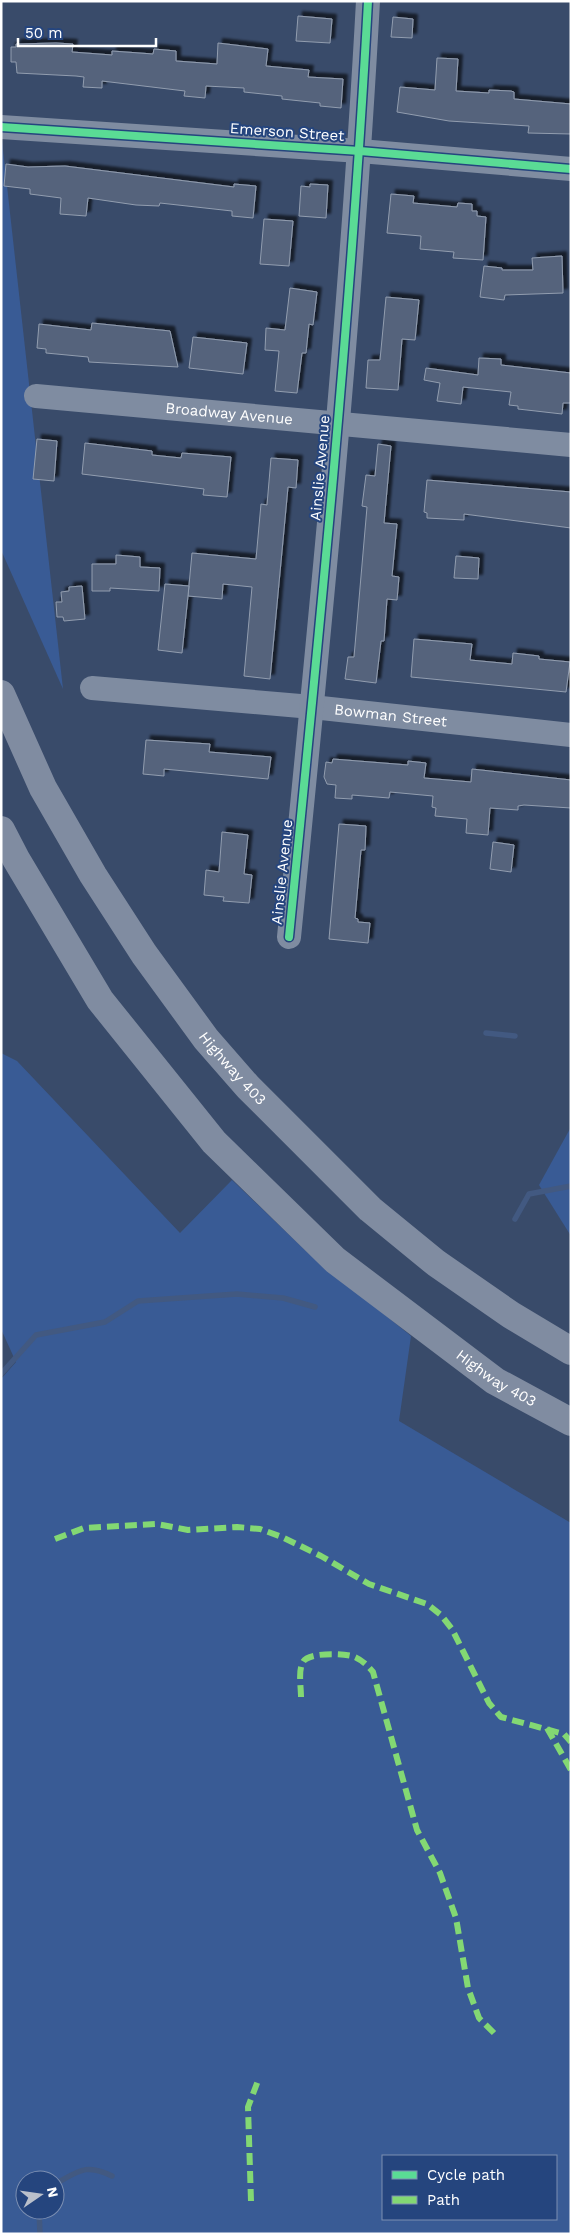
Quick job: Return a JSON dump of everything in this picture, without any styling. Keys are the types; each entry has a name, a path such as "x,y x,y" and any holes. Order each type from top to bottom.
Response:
{"highway":[{"name":"Highway 403","path":"1,694 43,788 93,875 150,962 206,1039 248,1087 370,1210 436,1263 511,1315 571,1351"},
{"name":"Highway 403","path":"1,830 16,859 100,1000 214,1142 335,1260 495,1381 571,1422"}],"street":[{"name":"Ainslie Avenue","path":"289,937 338,423 360,151 368,1"},
{"name":"Emerson Street","path":"1,127 360,151 571,169"},
{"name":"Broadway Avenue","path":"36,396 571,445"},
{"name":"Bowman Street","path":"92,688 312,707 571,735"}],"shaded area":[{"path":"1,132 63,689 1,550"},
{"path":"1,1053 17,1061 180,1233 232,1180 307,1252 411,1336 399,1421 571,1523 571,2234 1,2234 1,1379 16,1362 1,1329"},
{"path":"571,1127 571,1236 539,1185"}],"building":[{"path":"298,16 332,19 330,43 296,41"},
{"path":"393,17 413,19 412,38 391,37"},
{"path":"218,43 268,49 266,66 309,70 308,77 343,79 341,108 320,106 320,103 282,99 282,96 244,92 244,88 206,86 205,98 184,96 185,91 102,81 102,88 83,87 84,77 17,73 16,62 11,62 11,47 16,47 16,44 73,44 72,52 112,55 112,51 153,54 154,49 176,51 176,61 217,64"},
{"path":"437,58 458,59 456,91 489,93 489,90 511,91 514,92 514,99 571,104 571,134 528,133 529,126 449,121 397,112 400,87 435,90"},
{"path":"6,164 28,167 65,166 234,187 234,184 256,186 253,218 232,216 232,211 160,203 159,206 136,205 88,198 86,216 60,214 61,198 30,194 30,189 4,186"},
{"path":"310,184 328,185 326,218 299,216 301,186 310,187"},
{"path":"391,194 414,196 413,203 457,207 458,203 472,204 472,211 477,211 477,216 486,217 483,260 453,258 454,252 420,249 421,236 387,233"},
{"path":"264,219 293,221 289,266 260,264"},
{"path":"562,256 563,293 505,295 504,300 480,297 484,266 502,268 502,270 533,270 532,258"},
{"path":"290,288 317,292 313,325 309,324 306,353 302,353 297,393 275,391 279,351 265,350 266,328 285,330"},
{"path":"386,297 419,300 415,340 402,339 398,390 366,388 368,360 380,360"},
{"path":"92,323 170,331 178,367 89,362 88,357 46,353 46,349 37,348 39,324 91,330"},
{"path":"193,337 247,343 243,374 189,368"},
{"path":"479,358 501,359 501,365 571,373 571,403 563,403 562,414 518,409 518,406 509,405 511,392 463,387 461,404 437,401 440,383 424,380 426,368 478,375"},
{"path":"37,439 57,441 54,481 33,479"},
{"path":"85,443 152,451 152,455 181,458 182,453 231,457 227,497 203,495 204,489 82,474"},
{"path":"378,444 391,446 384,523 397,524 392,576 399,577 397,600 387,599 384,641 381,641 376,683 345,679 348,657 354,657 367,507 362,506 366,475 375,476"},
{"path":"271,458 298,460 296,488 288,487 270,679 244,676 252,587 223,584 222,599 188,596 192,553 256,559 261,504 267,505"},
{"path":"427,480 571,492 571,528 464,514 464,520 427,518 427,513 424,512"},
{"path":"116,555 140,557 140,567 160,568 159,591 110,588 110,591 92,591 92,564 116,564"},
{"path":"456,556 479,558 478,579 454,578"},
{"path":"165,584 189,586 182,653 158,650"},
{"path":"82,586 85,619 64,621 63,617 57,617 56,602 62,602 61,592 69,591 69,587"},
{"path":"414,639 472,644 470,660 512,664 513,653 539,656 539,659 570,662 566,692 411,677"},
{"path":"146,740 210,744 209,752 271,757 268,779 164,769 164,776 143,774"},
{"path":"333,759 408,765 408,761 426,763 424,778 471,782 472,769 571,780 571,808 524,805 518,806 518,810 490,808 488,835 466,833 467,819 435,816 436,808 432,807 433,796 390,792 389,798 352,795 352,799 335,798 336,785 327,784 324,777 326,762 332,763"},
{"path":"339,824 366,826 365,850 361,850 355,918 358,919 358,922 370,923 368,943 329,939"},
{"path":"222,832 248,835 244,874 252,875 249,903 223,901 224,897 204,895 206,870 219,872"},
{"path":"493,842 514,845 511,872 490,869"}],"waterway":[{"path":"486,1033 515,1036"},
{"path":"515,1219 529,1194 571,1186"},
{"path":"1,1374 36,1335 105,1322 138,1301 237,1294 283,1298 315,1307"},
{"path":"65,2179 77,2172 89,2169 112,2176"},
{"path":"39,2220 40,2234"}],"marked path":[{"path":"55,1539 84,1528 157,1524 188,1530 237,1527 260,1529 282,1537 321,1556 369,1584 427,1604 441,1615 452,1629 489,1703 501,1717 564,1734 571,1742"},
{"path":"301,1697 301,1665 312,1656 335,1654 355,1657 367,1665 373,1672 417,1830 440,1873 456,1918 468,1988 479,2018 498,2037"},
{"path":"547,1728 571,1770"},
{"path":"251,2201 248,2107 259,2078"}],"cycle path":[{"path":"289,937 344,353 368,1"},
{"path":"1,127 360,151 571,169"}]}
